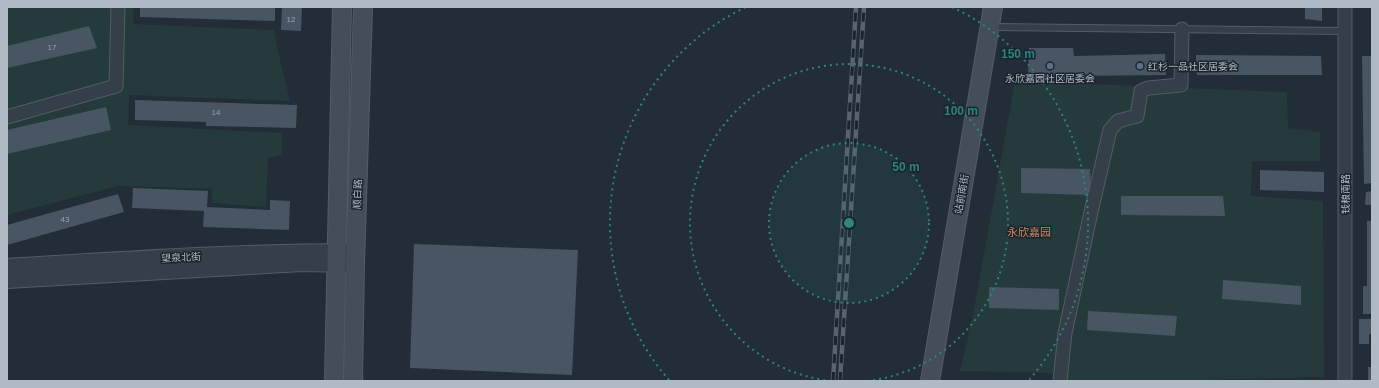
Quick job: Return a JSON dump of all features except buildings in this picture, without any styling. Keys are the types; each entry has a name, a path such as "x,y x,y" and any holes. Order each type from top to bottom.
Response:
{"main road":[{"name":"顺白路","path":"334,381 342,7"},
{"name":"顺白路","path":"353,381 355,258 363,7"},
{"name":"站前南街","path":"930,381 993,7"}],"street":[{"path":"7,117 116,86 118,7"},
{"name":"钱粮南路","path":"1345,7 1345,381"},
{"path":"1060,381 1065,333 1110,130 1118,121 1137,116 1140,91 1148,88 1181,85 1182,29"},
{"name":"望泉北街","path":"7,267 183,257 311,252 336,258"},
{"name":"望泉北街","path":"7,280 302,263 336,258 355,258"}],"lane":[{"path":"989,28 1345,31"}],"green space":[{"path":"7,7 134,7 133,24 274,30 290,101 129,95 128,125 282,133 282,155 268,158 266,207 212,203 212,189 118,186 7,215"},
{"path":"1015,81 1287,92 1288,128 1320,132 1320,161 1252,161 1251,196 1323,201 1324,377 1159,381 1056,381 1057,375 1051,373 960,371 973,315"}],"railway":[{"path":"833,381 856,7"},
{"path":"840,381 864,7"}],"place":[{"name":"永欣嘉园社区居委会","path":"1050,66"},
{"name":"红杉一品社区居委会","path":"1140,66"}],"district":[{"name":"永欣嘉园","path":"1029,232"}]}
